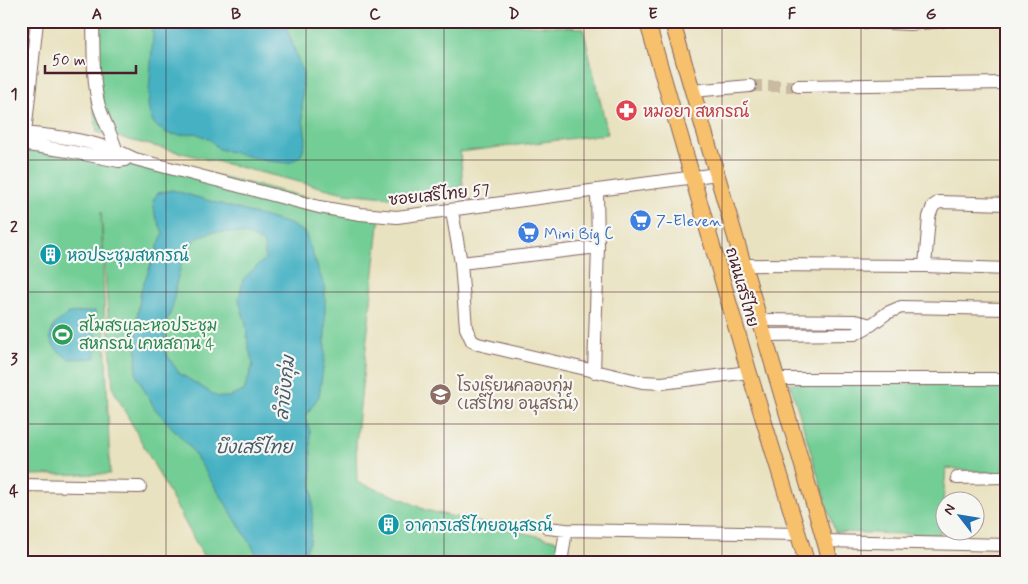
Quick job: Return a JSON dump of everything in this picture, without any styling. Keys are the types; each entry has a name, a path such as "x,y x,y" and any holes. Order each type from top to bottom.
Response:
{"main road":[{"name":"ถนนเสรีไทย","path":"647,21 749,372 807,563"},
{"name":"ถนนเสรีไทย","path":"672,21 830,563"}],"street":[{"path":"22,137 37,21"},
{"path":"93,21 99,105 118,155"},
{"path":"846,21 910,24 942,21"},
{"path":"798,86 1007,83"},
{"path":"692,91 750,86"},
{"name":"ซอยเสรีไทย 57","path":"22,137 85,141 118,155 319,207 360,214 397,217 717,174"},
{"path":"594,372 598,247 597,191"},
{"path":"925,266 929,216 933,206 940,202 1007,204"},
{"path":"452,211 460,263 466,328 472,341 594,372 642,382 662,383 749,372"},
{"path":"460,263 598,247"},
{"path":"744,266 925,266 1007,269"},
{"path":"764,335 855,334 887,313 900,307 1007,309"},
{"path":"760,320 856,321 871,325"},
{"path":"800,321 800,334"},
{"path":"777,379 1007,379"},
{"path":"957,478 1007,477"},
{"path":"21,485 140,487"},
{"path":"548,528 566,530 798,534"},
{"path":"561,563 566,530"},
{"path":"824,541 1007,545"}],"green space":[{"path":"89,21 462,21 583,28 608,134 460,152 463,185 417,200 344,193 97,132 92,97"},
{"path":"21,143 206,173 380,215 356,444 357,482 403,499 425,510 563,542 560,563 207,563 113,389 101,212 110,474 21,475"},
{"path":"790,383 1007,385 1007,444 1003,474 946,468 944,492 936,492 936,535 835,532"}],"water":[{"path":"150,21 283,21 303,73 302,112 306,139 301,156 289,163 267,161 219,149 209,139 195,133 169,134 157,127 151,119 148,106 153,35"},
{"name":"บึงเสรีไทย","path":"172,190 290,224 305,233 325,288 325,354 319,396 305,417 310,431 313,510 310,541 301,563 261,563 190,447 155,409 136,375 137,320 141,290 163,233 155,215 153,200 158,193","holes":["212,232 240,233 253,237 264,244 265,259 243,279 239,300 246,324 248,345 253,364 244,391 229,397 218,397 179,373 165,352 165,326 172,309 182,262 195,239"]},
{"path":"95,311 96,358 68,359 54,347 50,337 54,325 69,313"}],"tunnel":[{"path":"750,86 798,86"}],"place":[{"name":"หมอยา สหกรณ์","path":"627,111"},
{"name":"7-Eleven","path":"640,220"},
{"name":"Mini Big C","path":"528,233"},
{"name":"หอประชุมสหกรณ์","path":"51,255"},
{"name":"สโมสรและหอประชุม สหกรณ์ เคหสถาน 4","path":"63,334"},
{"name":"โรงเรียนคลองกุ่ม (เสรีไทย อนุสรณ์)","path":"441,394"},
{"name":"อาคารเสรีไทยอนุสรณ์","path":"389,525"}],"water label":[{"name":"ลำบึงกุ่ม","path":"285,388"}]}
